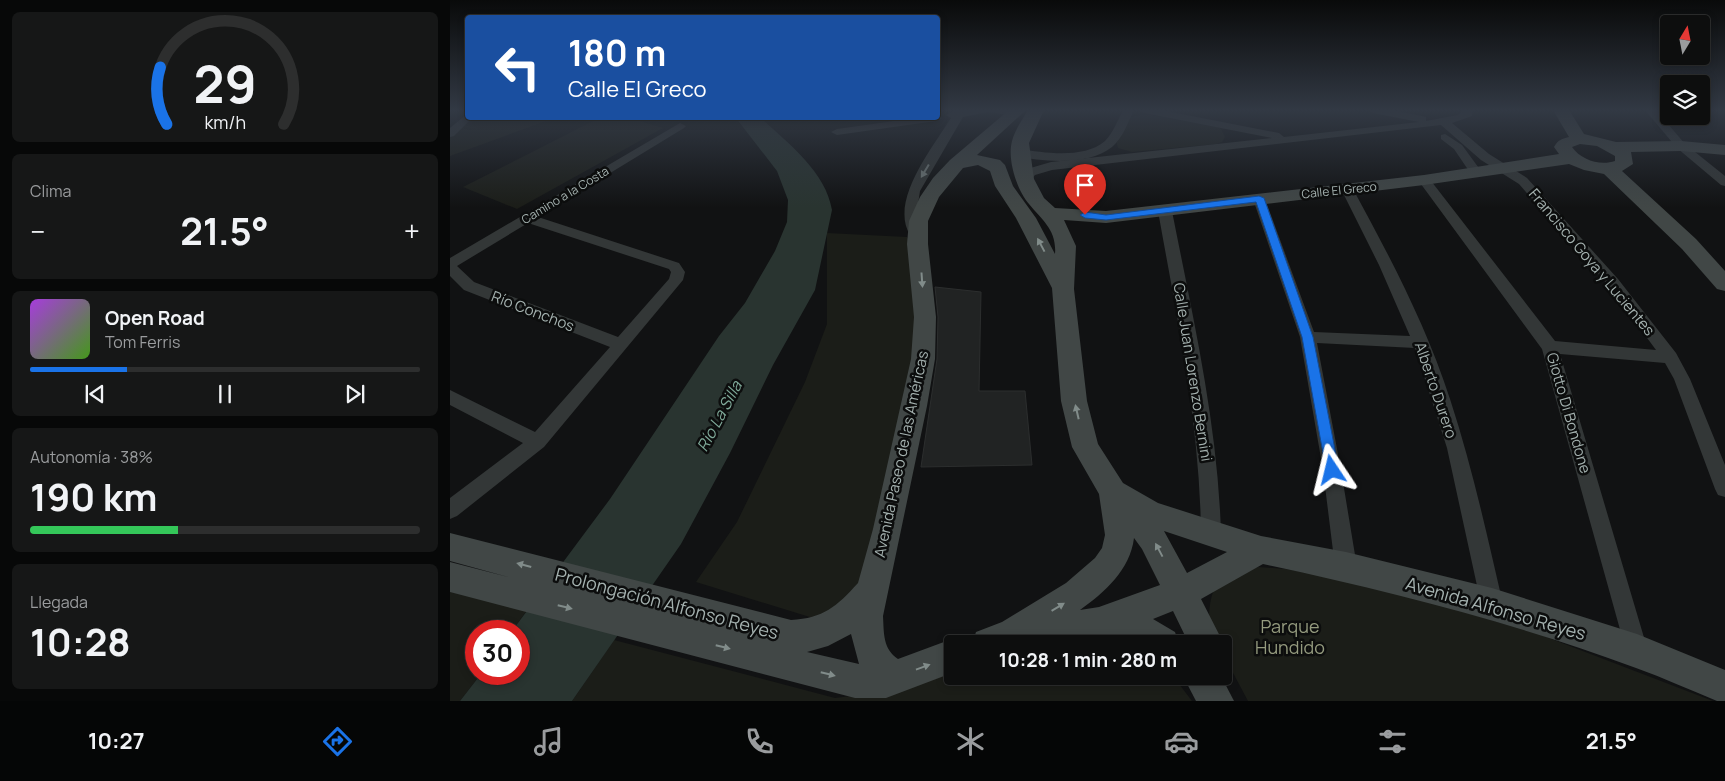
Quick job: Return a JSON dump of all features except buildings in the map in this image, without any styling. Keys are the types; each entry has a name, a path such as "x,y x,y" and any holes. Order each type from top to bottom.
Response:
{"street":[{"name":"Camino a la Costa","path":"450,264 652,143"},
{"path":"915,232 910,217 910,204 914,190 942,143"},
{"name":"Avenida Paseo de las Américas","path":"894,677 882,672 873,660 868,647 867,631 871,591 885,541 924,358 922,277 915,232 921,213 934,187 956,164 981,143"},
{"path":"1020,143 1024,179 1059,227 1066,246 1063,289 1074,401 1085,447 1112,492 1153,539 1203,635"},
{"path":"1020,153 1052,156 1088,152 1110,143 1119,159"},
{"path":"1024,179 1031,172 1041,168 1259,143"},
{"path":"1453,143 1458,147 1475,171"},
{"name":"Francisco Goya y Lucientes","path":"1469,143 1485,157 1523,181 1613,282 1670,357 1682,379 1725,489"},
{"path":"1566,143 1563,147 1571,158 1590,166 1618,164 1643,157 1725,159"},
{"path":"1603,143 1619,151 1618,164 1725,284"},
{"path":"1678,143 1694,158 1725,182"},
{"path":"1613,147 1681,146 1725,150"},
{"name":"Calle El Greco","path":"1043,207 1106,217 1424,180 1571,158"},
{"path":"956,164 978,160 985,161 999,169 1000,178 1026,218 1063,289"},
{"path":"1000,178 1019,194 1043,207"},
{"name":"Giotto Di Bondone","path":"1424,180 1550,347 1637,651"},
{"name":"Alberto Durero","path":"1347,189 1402,294 1441,396 1459,461 1492,604"},
{"path":"1259,198 1308,337 1332,470 1346,567"},
{"name":"Calle Juan Lorenzo Bernini","path":"1165,211 1195,372 1210,481 1211,534"},
{"name":"Calle El Greco","path":"1066,246 1076,234 1106,217"},
{"path":"450,510 538,442 676,280 678,272 674,266 527,218"},
{"name":"Río Conchos","path":"450,268 469,286 622,345"},
{"path":"1308,337 1420,342"},
{"path":"1550,347 1670,357"},
{"path":"450,397 538,442"},
{"path":"1007,635 1062,605 1098,576 1114,556 1119,541 1112,492"},
{"name":"Avenida Alfonso Reyes","path":"1112,492 1150,513 1260,550 1346,567 1492,604 1637,651 1725,687"},
{"path":"1033,635 1099,623 1181,593 1260,550"},
{"name":"Prolongación Alfonso Reyes","path":"453,557 786,649 806,636 821,633 840,624 852,614 871,591"},
{"path":"1204,635 1206,596 1215,575"},
{"path":"1099,623 1138,628 1149,635"},
{"path":"786,649 855,681 886,680 944,659"},
{"path":"1206,685 1217,701"},
{"path":"1225,685 1232,701"}],"green space":[{"path":"450,143 486,143 450,156"},
{"path":"550,143 636,143 517,209 463,187"},
{"path":"1117,143 1220,143 1132,152 1118,148"},
{"path":"827,233 907,237 910,242 916,343 872,552 856,592 833,611 813,618 696,582 737,522 805,382 827,324"},
{"name":"Parque Hundido","path":"1258,567 1286,569 1375,585 1541,635 1713,701 1248,701 1232,671 1232,635 1214,635 1209,630 1210,603 1217,585 1223,579 1243,570"},
{"path":"450,588 528,609 520,620 465,620 465,685 472,685 460,701 450,701"},
{"path":"614,640 835,698 907,689 944,672 944,685 1180,685 1192,701 572,701"}],"water":[{"name":"Río La Silla","path":"755,143 788,143 804,159 822,183 832,210 815,290 773,365 730,453 681,544 572,701 460,701 472,685 530,685 530,620 520,620 610,499 719,336 745,303 775,251 787,222 788,200 777,171"}],"route":[{"path":"1085,215 1106,217 1259,198 1266,221 1287,272 1308,337 1332,470"}]}
